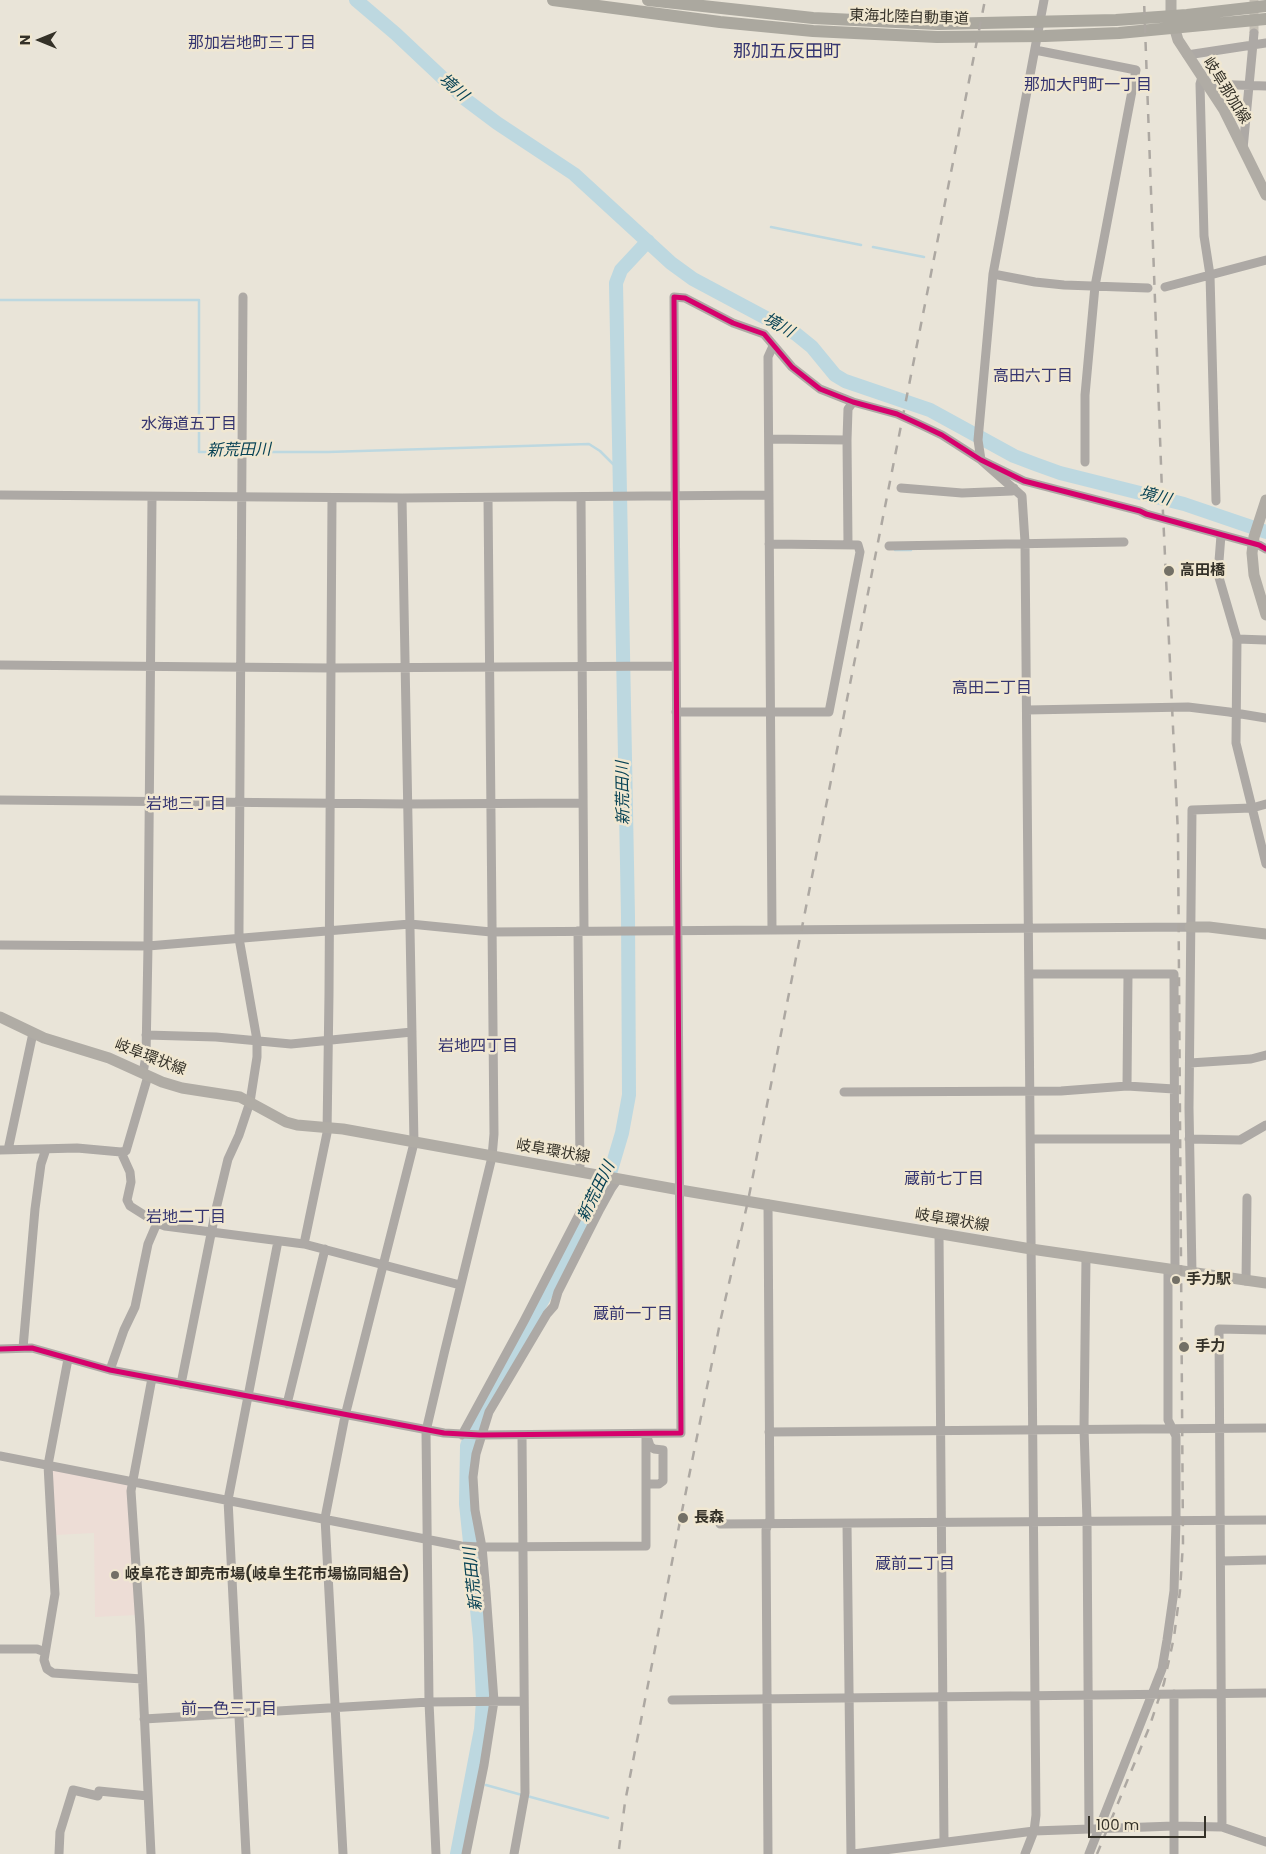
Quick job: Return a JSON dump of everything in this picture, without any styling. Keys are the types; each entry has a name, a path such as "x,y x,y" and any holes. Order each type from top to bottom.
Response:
{"highway":[{"name":"東海北陸自動車道","path":"553,0 720,22 813,31 903,29"},
{"name":"東海北陸自動車道","path":"648,0 903,29 1045,36 1119,33 1266,6"},
{"name":"東海北陸自動車道","path":"1190,21 1266,19"}],"main road":[{"name":"岐阜那加線","path":"1171,0 1171,16 1178,40 1186,55 1224,110 1266,195"},
{"path":"1266,500 1262,518 1253,540 1254,575 1266,615"},
{"path":"1190,927 1209,926 1266,934"},
{"name":"岐阜環状線","path":"0,1017 44,1038 109,1058 145,1075 182,1088 240,1097 286,1122 326,1127 939,1234 1266,1283"}],"street":[{"path":"1025,1854 1034,1831 1036,1815 1025,542 1022,496 988,468 980,456 980,421 993,274 1044,0"},
{"path":"1243,149 1254,33"},
{"path":"1186,55 1266,43"},
{"path":"1035,50 1136,70 1095,286 1085,395 1085,462"},
{"path":"1216,501 1210,275 1204,236 1200,84 1204,80 1266,86"},
{"path":"1165,287 1266,260"},
{"path":"993,274 1064,286 1148,288"},
{"path":"181,1384 216,1209 228,1159 239,1135 250,1102 257,1057 257,1040 239,938 243,297"},
{"path":"0,1349 32,1348 110,1370 426,1431 464,1435 682,1433 674,297 685,298 733,323 764,334 792,367 820,389 853,402 897,414 921,424 1024,481 1092,497 1221,535 1253,540 1266,549"},
{"path":"772,930 768,357 773,346"},
{"path":"848,544 848,409 853,402"},
{"path":"769,439 847,440"},
{"path":"900,488 962,493 1012,491 1014,488"},
{"path":"0,495 332,498 769,496"},
{"path":"33,1033 4,1150 77,1148 126,1151 145,1075 146,1056 152,497"},
{"path":"580,1172 583,803 581,497"},
{"path":"304,1244 326,1127 329,1040 332,498"},
{"path":"343,1854 325,1518 345,1416 414,1143 402,498"},
{"path":"436,1854 429,1702 426,1431 492,1157 494,1134 488,667 488,498"},
{"path":"1221,535 1218,574 1237,639 1236,743 1266,864"},
{"path":"889,546 1025,542 1124,542"},
{"path":"676,712 829,712 860,552 858,545 769,544"},
{"path":"1237,639 1266,640"},
{"path":"0,665 331,668 676,666"},
{"path":"1027,710 1182,707 1266,718"},
{"path":"0,800 330,804 583,803"},
{"path":"1192,1272 1190,927 1192,810 1252,808 1266,804"},
{"path":"0,944 148,946 410,924 491,932 1190,927"},
{"path":"1029,974 1174,974 1174,1140 1168,1420 1170,1428 1176,1436 1174,1590 1162,1670 1088,1854"},
{"path":"1127,1086 1128,974"},
{"path":"146,1035 257,1040 283,1044 412,1032"},
{"path":"1190,1062 1251,1059 1266,1055"},
{"path":"844,1092 1060,1091 1127,1086 1174,1089"},
{"path":"1190,1139 1240,1140 1266,1125"},
{"path":"1031,1139 1174,1140"},
{"path":"23,1348 28,1309 35,1209 41,1164 46,1150"},
{"path":"122,1152 130,1172 131,1182 127,1200 130,1206 157,1223 165,1226 212,1233 304,1244 460,1285"},
{"path":"464,1435 599,1176"},
{"path":"466,1854 484,1765 492,1701 481,1547 477,1528 473,1477 476,1454 489,1412 546,1314 554,1306 558,1292 579,1250 611,1188 618,1179"},
{"path":"1246,1281 1247,1198"},
{"path":"768,1204 770,1519 766,1530 768,1854"},
{"path":"110,1370 124,1330 135,1308 148,1244 157,1223"},
{"path":"939,1234 944,1842"},
{"path":"246,1854 228,1500 278,1241"},
{"path":"287,1404 325,1250"},
{"path":"1086,1257 1084,1429 1087,1521 1089,1829"},
{"path":"1222,1827 1219,1329 1266,1330"},
{"path":"68,1359 48,1464 55,1594 44,1660 46,1669 53,1672 142,1679"},
{"path":"151,1854 131,1492 152,1378"},
{"path":"769,1432 1266,1428"},
{"path":"0,1456 462,1546 646,1546 646,1434"},
{"path":"646,1434 650,1446 654,1449 663,1450 663,1481 659,1484 646,1484"},
{"path":"514,1854 525,1793 522,1435"},
{"path":"720,1524 1266,1520"},
{"path":"847,1524 849,1698 857,1854 905,1850 944,1842 1034,1831 1099,1828 1222,1827 1266,1842"},
{"path":"1221,1561 1266,1560"},
{"path":"0,1649 37,1649 45,1652"},
{"path":"672,1700 1266,1693"},
{"path":"1174,1694 1174,1854"},
{"path":"144,1719 429,1702 523,1701"},
{"path":"59,1854 60,1832 73,1790 98,1796 99,1791 148,1796"}],"shaded area":[{"name":"岐阜花き卸売市場(岐阜生花市場協同組合)","path":"51,1468 129,1485 138,1615 95,1617 94,1533 55,1535"}],"waterway":[{"name":"境川","path":"356,0 396,34 465,99 497,123 574,174 671,263 693,279 796,334 812,347 835,375 845,381 930,410 1014,456 1060,473 1184,504 1266,532"},
{"path":"771,227 861,245"},
{"name":"新荒田川","path":"457,1854 481,1729 483,1701 480,1638 466,1504 467,1446 478,1416 543,1299 611,1170 622,1133 629,1095 628,916 616,283 621,270 648,241"},
{"path":"873,247 924,257"},
{"name":"新荒田川","path":"0,300 199,300 199,452 328,452 589,444 600,451 619,470"},
{"path":"895,550 911,550"},
{"path":"486,1785 522,1795"},
{"path":"527,1796 608,1818"}],"tunnel":[{"path":"1254,0 1254,33"}],"railway":[{"path":"619,1849 625,1802 682,1511 721,1318 748,1201 985,0"},
{"path":"1097,1854 1149,1728 1164,1683 1174,1637 1180,1591 1183,1543 1178,834 1162,492 1144,0"}],"cycle path":[{"path":"0,1349 32,1348 110,1370 444,1433 480,1435 681,1433 674,297 685,298 733,323 764,334 792,367 820,389 853,402 897,414 942,435 981,460 1024,481 1140,511 1259,545 1266,549"}],"place":[{"name":"高田橋","path":"1169,571"},
{"name":"手力駅","path":"1176,1280"},
{"name":"手力","path":"1184,1347"},
{"name":"長森","path":"683,1518"},
{"name":"岐阜花き卸売市場(岐阜生花市場協同組合)","path":"115,1575"}],"district":[{"name":"那加岩地町三丁目","path":"252,44"},
{"name":"那加五反田町","path":"787,52"},
{"name":"那加大門町一丁目","path":"1088,86"},
{"name":"高田六丁目","path":"1033,377"},
{"name":"水海道五丁目","path":"189,425"},
{"name":"高田二丁目","path":"992,689"},
{"name":"岩地三丁目","path":"186,805"},
{"name":"岩地四丁目","path":"478,1047"},
{"name":"蔵前七丁目","path":"944,1180"},
{"name":"岩地二丁目","path":"186,1218"},
{"name":"蔵前一丁目","path":"633,1315"},
{"name":"蔵前二丁目","path":"915,1565"},
{"name":"前一色三丁目","path":"229,1710"}]}
